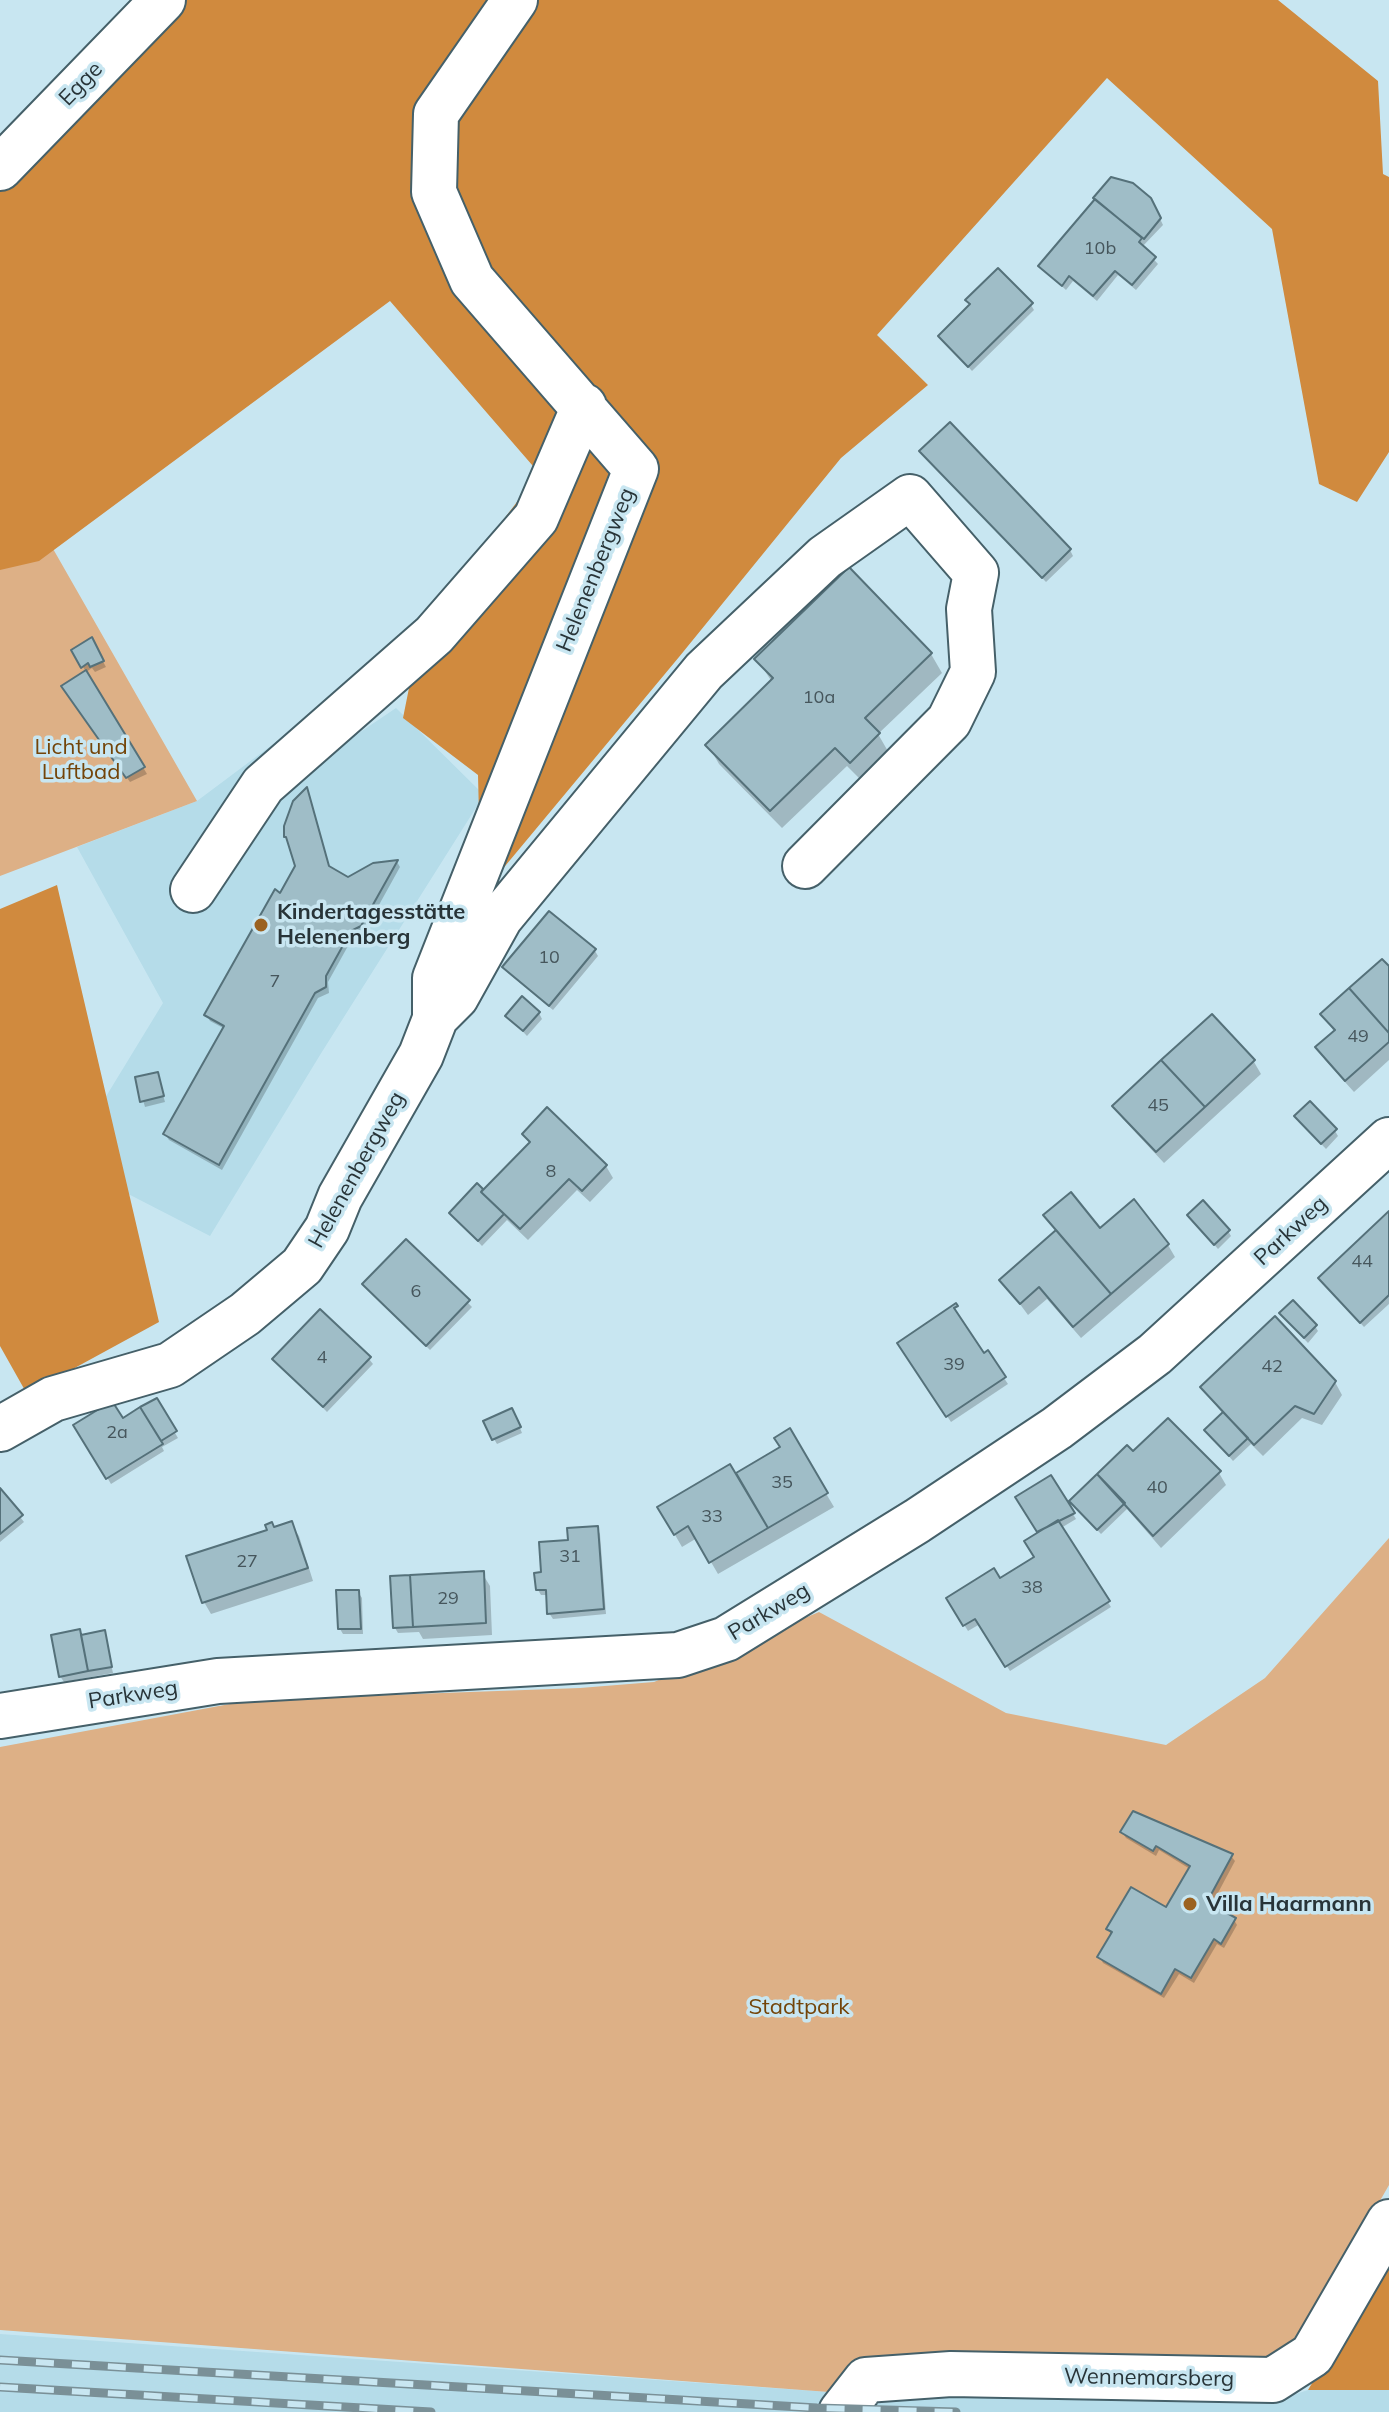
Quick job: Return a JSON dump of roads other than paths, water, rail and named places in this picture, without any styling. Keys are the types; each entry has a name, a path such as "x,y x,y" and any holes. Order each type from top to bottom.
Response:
{"street":[{"name":"Egge","path":"0,168 163,0"},
{"name":"Helenenbergweg","path":"0,1429 53,1399 170,1365 245,1314 302,1266 327,1229 340,1197 421,1055 435,1019 435,978 636,469 472,280 434,192 436,114 515,0"},
{"path":"193,890 263,785 434,635 536,518 584,406"},
{"name":"Helenenbergweg","path":"435,1019 456,997 500,918 704,671 825,557 910,497 976,573 969,609 973,672 949,721 805,866"},
{"name":"Parkweg","path":"0,1716 218,1681 678,1655 726,1639 917,1521 1057,1428 1155,1354 1389,1140"},
{"name":"Wennemarsberg","path":"841,2412 866,2380 951,2374 1273,2380 1312,2355 1389,2222"}],"railway":[{"path":"0,2360 817,2408 956,2412"},
{"path":"0,2387 431,2412"}],"place":[{"name":"Kindertagesstätte Helenenberg","path":"261,925"},
{"name":"Villa Haarmann","path":"1190,1904"}],"park label":[{"name":"Licht und Luftbad","path":"81,760"},
{"name":"Stadtpark","path":"799,2007"}]}
